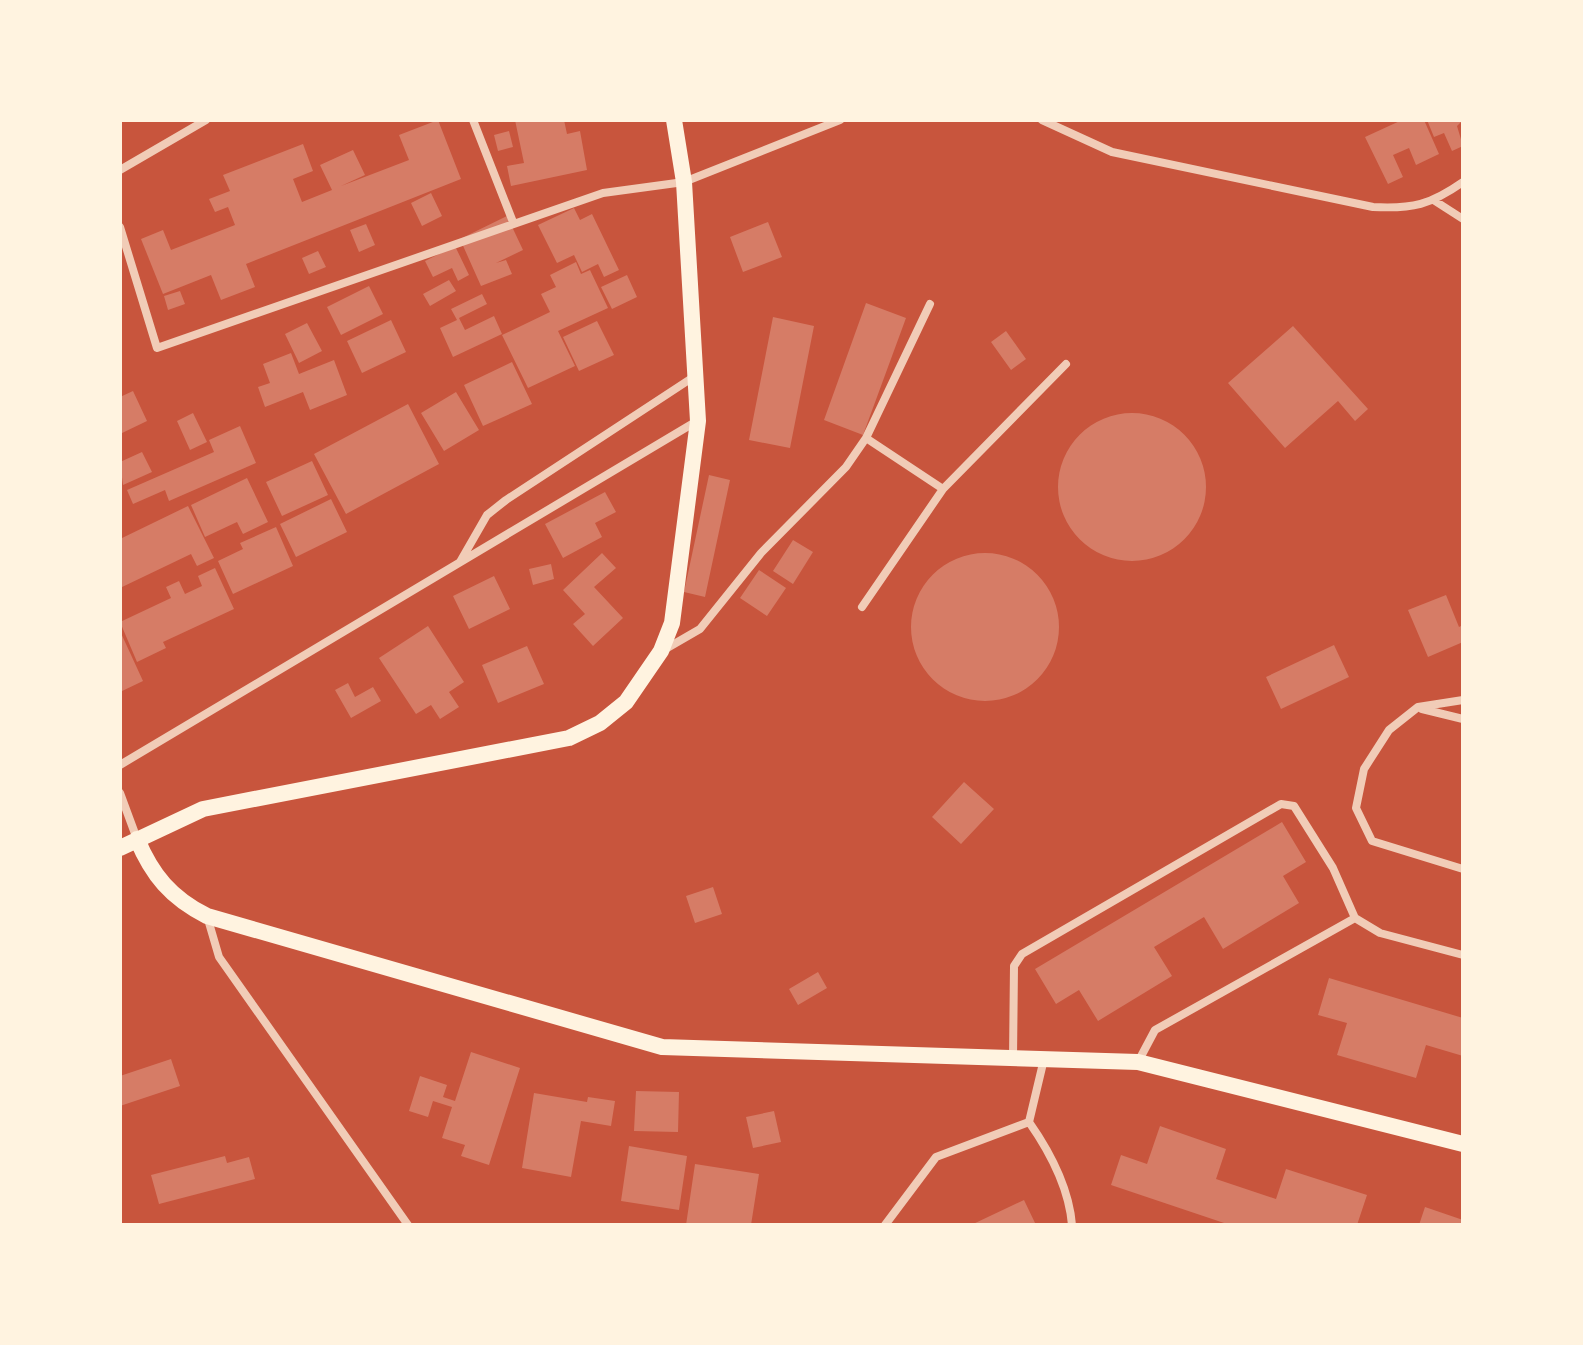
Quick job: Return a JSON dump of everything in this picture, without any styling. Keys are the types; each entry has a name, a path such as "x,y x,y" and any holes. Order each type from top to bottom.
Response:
{"main road":[{"path":"120,848 203,809 569,738 600,723 626,702 661,651 672,623 698,421 684,182 674,120"},
{"path":"137,839 149,868 167,890 207,916 662,1047 1138,1062 1463,1144"}],"street":[{"path":"120,170 206,120"},
{"path":"473,120 513,222"},
{"path":"120,227 157,348 603,193 684,182 840,120"},
{"path":"1042,120 1112,152 1373,207 1406,209 1435,201 1463,182"},
{"path":"1435,201 1463,219"},
{"path":"661,651 700,629 761,553 846,467 866,438 930,304"},
{"path":"862,607 943,489 1066,364"},
{"path":"459,563 487,515 695,376"},
{"path":"120,765 698,421"},
{"path":"866,438 943,489"},
{"path":"1463,700 1418,707 1389,730 1364,769 1356,808 1372,841 1463,869"},
{"path":"1418,707 1463,719"},
{"path":"120,793 137,839"},
{"path":"1013,1059 1011,998 1014,966 1022,954 1281,804 1294,806 1333,868 1355,918 1380,933 1463,955"},
{"path":"207,916 219,957 408,1225"},
{"path":"1138,1062 1155,1030 1355,918"},
{"path":"1044,1059 1029,1122 1045,1145 1070,1205 1072,1225"},
{"path":"885,1225 936,1157 1029,1122"}],"building":[{"path":"438,120 461,179 246,264 255,287 221,300 211,275 163,294 141,239 163,230 171,250 235,225 228,207 215,212 209,199 230,191 223,175 303,144 313,171 293,179 302,202 332,190 320,165 353,150 365,175 341,186 409,160 399,135"},
{"path":"515,120 564,120 567,134 580,131 587,170 511,186 507,166 524,163"},
{"path":"1402,120 1424,120 1439,154 1416,165 1409,148 1393,155 1403,177 1388,184 1365,137"},
{"path":"1427,120 1463,120 1457,126 1463,146 1452,151 1444,133 1434,137"},
{"path":"509,131 513,147 498,151 494,135"},
{"path":"431,193 442,216 422,226 411,203"},
{"path":"574,208 580,220 592,214 619,270 604,277 598,264 582,272 574,255 557,263 538,225"},
{"path":"507,216 523,250 496,263 506,260 512,274 481,286 460,239"},
{"path":"768,222 782,257 743,272 730,237"},
{"path":"366,224 375,245 359,252 350,230"},
{"path":"455,246 469,275 458,281 452,268 433,277 425,261"},
{"path":"318,251 326,267 309,274 302,258"},
{"path":"576,262 581,274 590,270 608,308 558,331 575,366 528,388 502,335 550,312 541,294 556,287 550,275"},
{"path":"627,275 637,297 612,309 601,287"},
{"path":"449,280 456,291 430,306 423,294"},
{"path":"369,286 383,314 341,335 327,307"},
{"path":"180,291 185,304 168,310 164,296"},
{"path":"482,294 487,304 459,318 465,330 494,316 502,334 453,357 440,328 457,320 451,309"},
{"path":"866,303 906,318 863,435 824,420"},
{"path":"773,317 814,326 790,448 749,440"},
{"path":"391,320 406,352 362,373 347,341"},
{"path":"597,321 614,355 579,371 563,337"},
{"path":"307,323 322,351 299,363 285,334"},
{"path":"1293,326 1368,409 1355,421 1338,401 1285,448 1228,383"},
{"path":"1006,331 1026,359 1011,370 991,342"},
{"path":"291,353 299,374 334,360 347,395 310,410 303,392 265,407 258,387 270,383 263,364"},
{"path":"512,362 532,404 483,426 464,385"},
{"path":"133,391 147,421 120,434 120,397"},
{"path":"456,392 479,430 444,451 421,413"},
{"path":"408,404 439,464 346,514 314,454"},
{"path":"193,413 207,442 190,450 177,421"},
{"path":"1132,413 1160,418 1185,434 1201,459 1206,487 1201,515 1185,540 1160,556 1132,561 1104,556 1079,540 1063,515 1058,487 1063,459 1079,434 1104,418"},
{"path":"240,426 256,463 169,501 165,490 133,504 127,490 214,452 209,440"},
{"path":"142,452 152,472 123,485 120,462"},
{"path":"312,461 328,495 282,516 266,482"},
{"path":"709,475 730,480 705,597 684,592"},
{"path":"247,478 268,522 243,534 237,522 205,537 191,505"},
{"path":"605,492 616,512 595,523 602,537 563,558 545,524"},
{"path":"331,499 347,532 296,557 280,524"},
{"path":"188,506 214,558 197,566 191,554 120,588 120,539"},
{"path":"276,527 293,566 233,594 218,561 243,549 240,543"},
{"path":"793,540 813,552 793,584 773,571"},
{"path":"602,553 616,568 594,587 623,618 593,646 573,624 585,614 563,590"},
{"path":"985,553 1013,558 1037,575 1054,599 1059,627 1054,655 1037,679 1013,696 985,701 957,696 933,679 916,655 911,627 916,599 933,575 957,558"},
{"path":"551,564 554,579 533,585 529,569"},
{"path":"215,568 234,609 163,642 166,648 137,662 120,622 171,598 166,587 179,581 185,594 202,586 198,576"},
{"path":"759,570 786,588 767,616 740,598"},
{"path":"494,576 510,609 469,629 453,596"},
{"path":"1446,595 1459,627 1463,625 1463,642 1428,657 1408,610"},
{"path":"428,626 464,682 449,692 459,707 440,719 431,705 416,714 379,658"},
{"path":"120,631 143,681 120,692"},
{"path":"1334,645 1349,677 1281,709 1266,677"},
{"path":"527,646 544,684 498,703 482,665"},
{"path":"348,683 355,697 373,687 381,701 351,718 335,690"},
{"path":"964,782 994,809 961,844 932,817"},
{"path":"1282,822 1306,862 1283,876 1299,903 1223,949 1204,917 1154,947 1172,976 1098,1021 1079,990 1056,1004 1035,969"},
{"path":"713,887 722,914 695,923 686,896"},
{"path":"818,972 827,988 798,1005 789,989"},
{"path":"1329,978 1463,1018 1463,1056 1426,1045 1416,1078 1337,1055 1347,1023 1318,1015"},
{"path":"471,1052 520,1068 489,1165 461,1156 465,1145 442,1138 452,1107 433,1101 428,1117 409,1111 420,1076 447,1085 443,1097 455,1101"},
{"path":"171,1059 180,1086 120,1106 120,1076"},
{"path":"636,1091 679,1092 678,1132 634,1131"},
{"path":"534,1093 587,1102 588,1097 615,1101 611,1126 581,1121 571,1177 522,1168"},
{"path":"774,1111 781,1142 753,1148 746,1117"},
{"path":"1160,1126 1226,1149 1216,1179 1276,1199 1286,1169 1367,1195 1357,1225 1230,1225 1111,1185 1121,1155 1147,1164"},
{"path":"629,1146 687,1156 679,1210 621,1201"},
{"path":"225,1156 227,1163 249,1157 255,1179 159,1204 151,1175"},
{"path":"695,1164 759,1174 751,1225 686,1225"},
{"path":"1024,1200 1036,1225 971,1225"},
{"path":"1425,1207 1463,1220 1463,1225 1419,1225"}]}
